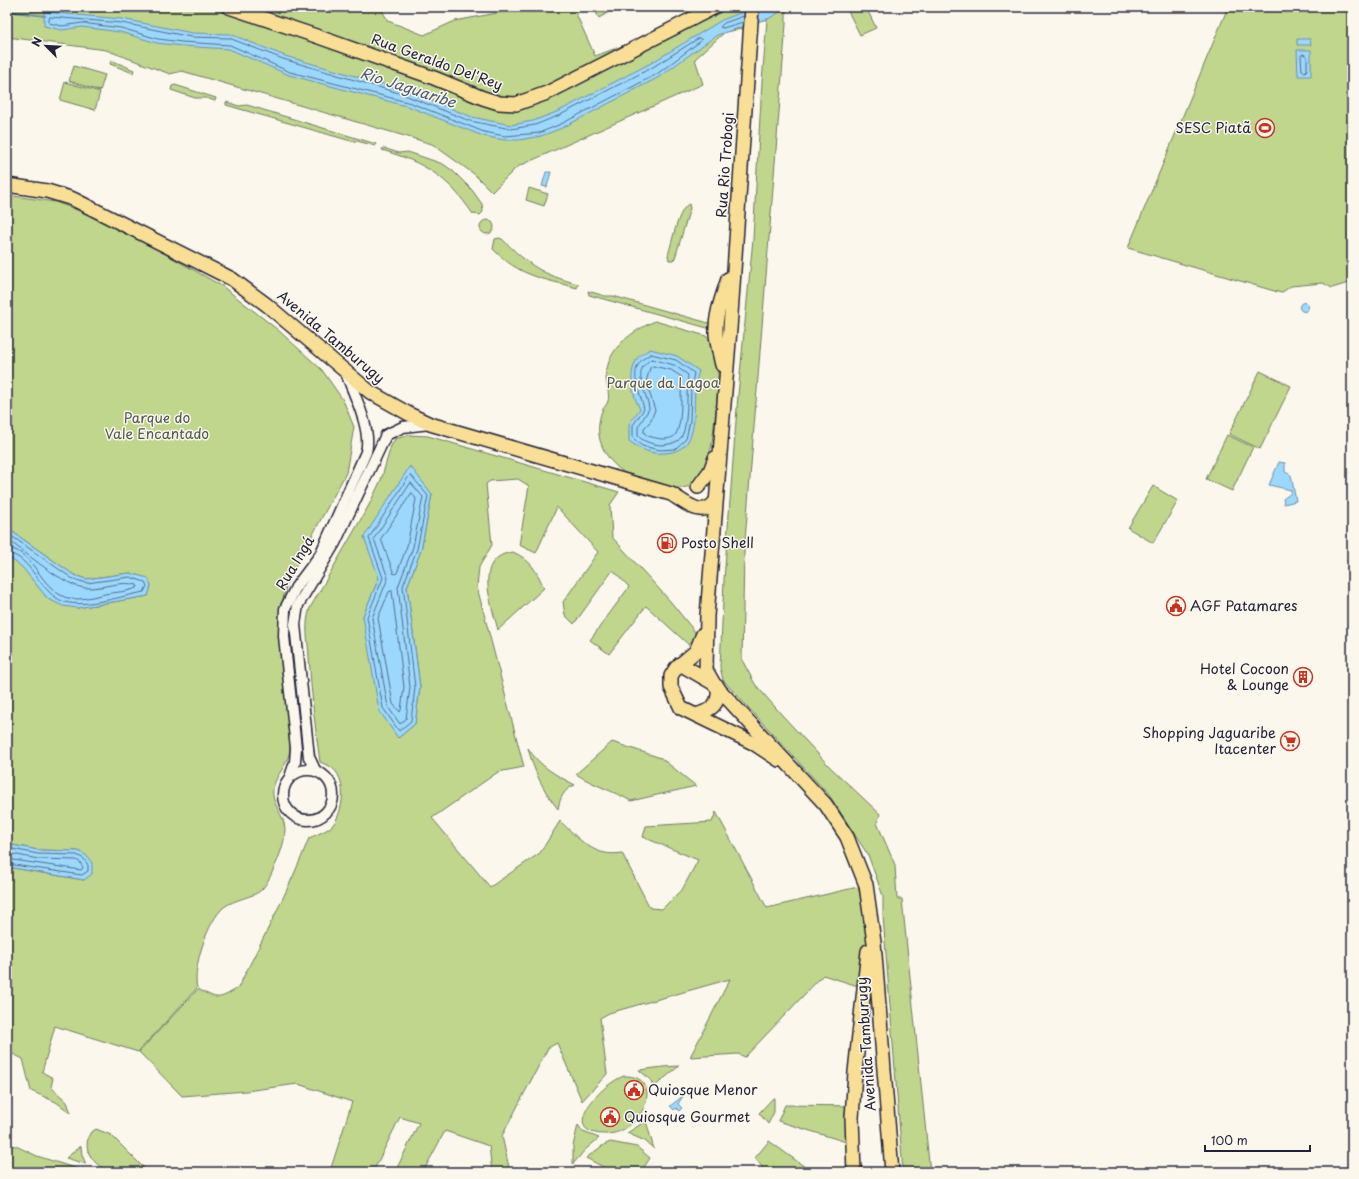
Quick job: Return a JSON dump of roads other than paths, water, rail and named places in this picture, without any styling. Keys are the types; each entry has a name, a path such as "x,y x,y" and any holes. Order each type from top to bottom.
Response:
{"main road":[{"name":"Rua Geraldo Del'Rey","path":"229,7 434,78 484,98 499,103 516,104 547,93 715,7"},
{"name":"Rua Rio Trobogi","path":"715,498 730,328 752,7"},
{"name":"Avenida Tamburugy","path":"7,185 47,191 73,200 232,279 267,304 370,392 387,403 430,424 671,494 697,510"},
{"path":"725,383 716,336 716,327 718,311 735,253"},
{"path":"698,486 710,471 720,443"},
{"path":"698,486 706,487 715,498 709,508 697,510 705,526 711,555"},
{"name":"Avenida Tamburugy","path":"671,494 685,492 698,486"},
{"name":"Avenida Tamburugy","path":"715,498 707,616 706,670 716,685 826,805 847,837 866,885 874,942 892,1172"},
{"name":"Avenida Tamburugy","path":"707,616 699,646 673,672 670,682 681,708 753,743 797,773"},
{"path":"680,664 716,685 719,695 715,705 708,712 696,715"},
{"name":"Avenida Tamburugy","path":"854,1172 852,1118 857,1055 865,987 870,914"},
{"path":"857,1055 868,1043 876,1044 882,1050"}],"street":[{"name":"Rua Ingá","path":"290,777 295,762 296,743 284,636 285,609 296,587 320,554 366,452 368,442 366,429 346,373"},
{"name":"Rua Ingá","path":"315,770 308,757 296,634 296,614 298,605 335,543 386,435 403,427 430,424"},
{"path":"301,770 315,770 321,773 330,782 333,795 332,802 325,813 314,819 298,818 287,809 283,795 286,783 290,777 301,770"}],"water":[{"path":"756,7 788,7 770,18 717,35 659,77 562,128 541,136 519,140 504,140 483,136 410,107 289,75 229,49 157,43 120,32 82,27 62,30 44,26 44,12 122,19 192,33 230,34 285,56 404,90 472,117 511,125 533,121 559,111 651,63 722,20"},
{"path":"1297,39 1310,39 1311,45 1297,45"},
{"path":"1297,50 1311,50 1311,76 1298,76"},
{"path":"546,172 551,172 547,187 542,186"},
{"path":"1304,302 1309,307 1304,312 1299,307"},
{"path":"650,349 677,356 699,371 695,389 694,420 692,430 689,439 684,446 676,451 655,453 637,447 629,441 629,424 640,409 632,384 634,365 641,355"},
{"path":"1279,462 1285,463 1285,472 1291,475 1296,501 1284,504 1283,499 1291,493 1291,490 1269,485"},
{"path":"410,466 432,494 421,550 407,587 420,687 415,724 398,738 379,710 363,616 379,578 364,537"},
{"path":"7,528 74,575 86,579 130,573 148,578 151,585 148,596 77,608 63,606 48,599 22,567 7,556"},
{"path":"7,844 38,850 78,851 86,855 92,863 92,874 84,880 7,867"},
{"path":"683,1096 678,1104 682,1108 679,1111 676,1108 674,1110 670,1106"}],"waterway":[{"name":"Rio Jaguaribe","path":"7,11 45,16"}],"place":[{"name":"SESC Piatã","path":"1265,128"},
{"name":"Posto Shell","path":"667,543"},
{"name":"AGF Patamares","path":"1176,606"},
{"name":"Hotel Cocoon & Lounge","path":"1303,677"},
{"name":"Shopping Jaguaribe Itacenter","path":"1290,741"},
{"name":"Quiosque Menor","path":"634,1090"},
{"name":"Quiosque Gourmet","path":"610,1117"}],"park label":[{"name":"Parque da Lagoa","path":"663,383"},
{"name":"Parque do Vale Encantado","path":"157,426"}]}
